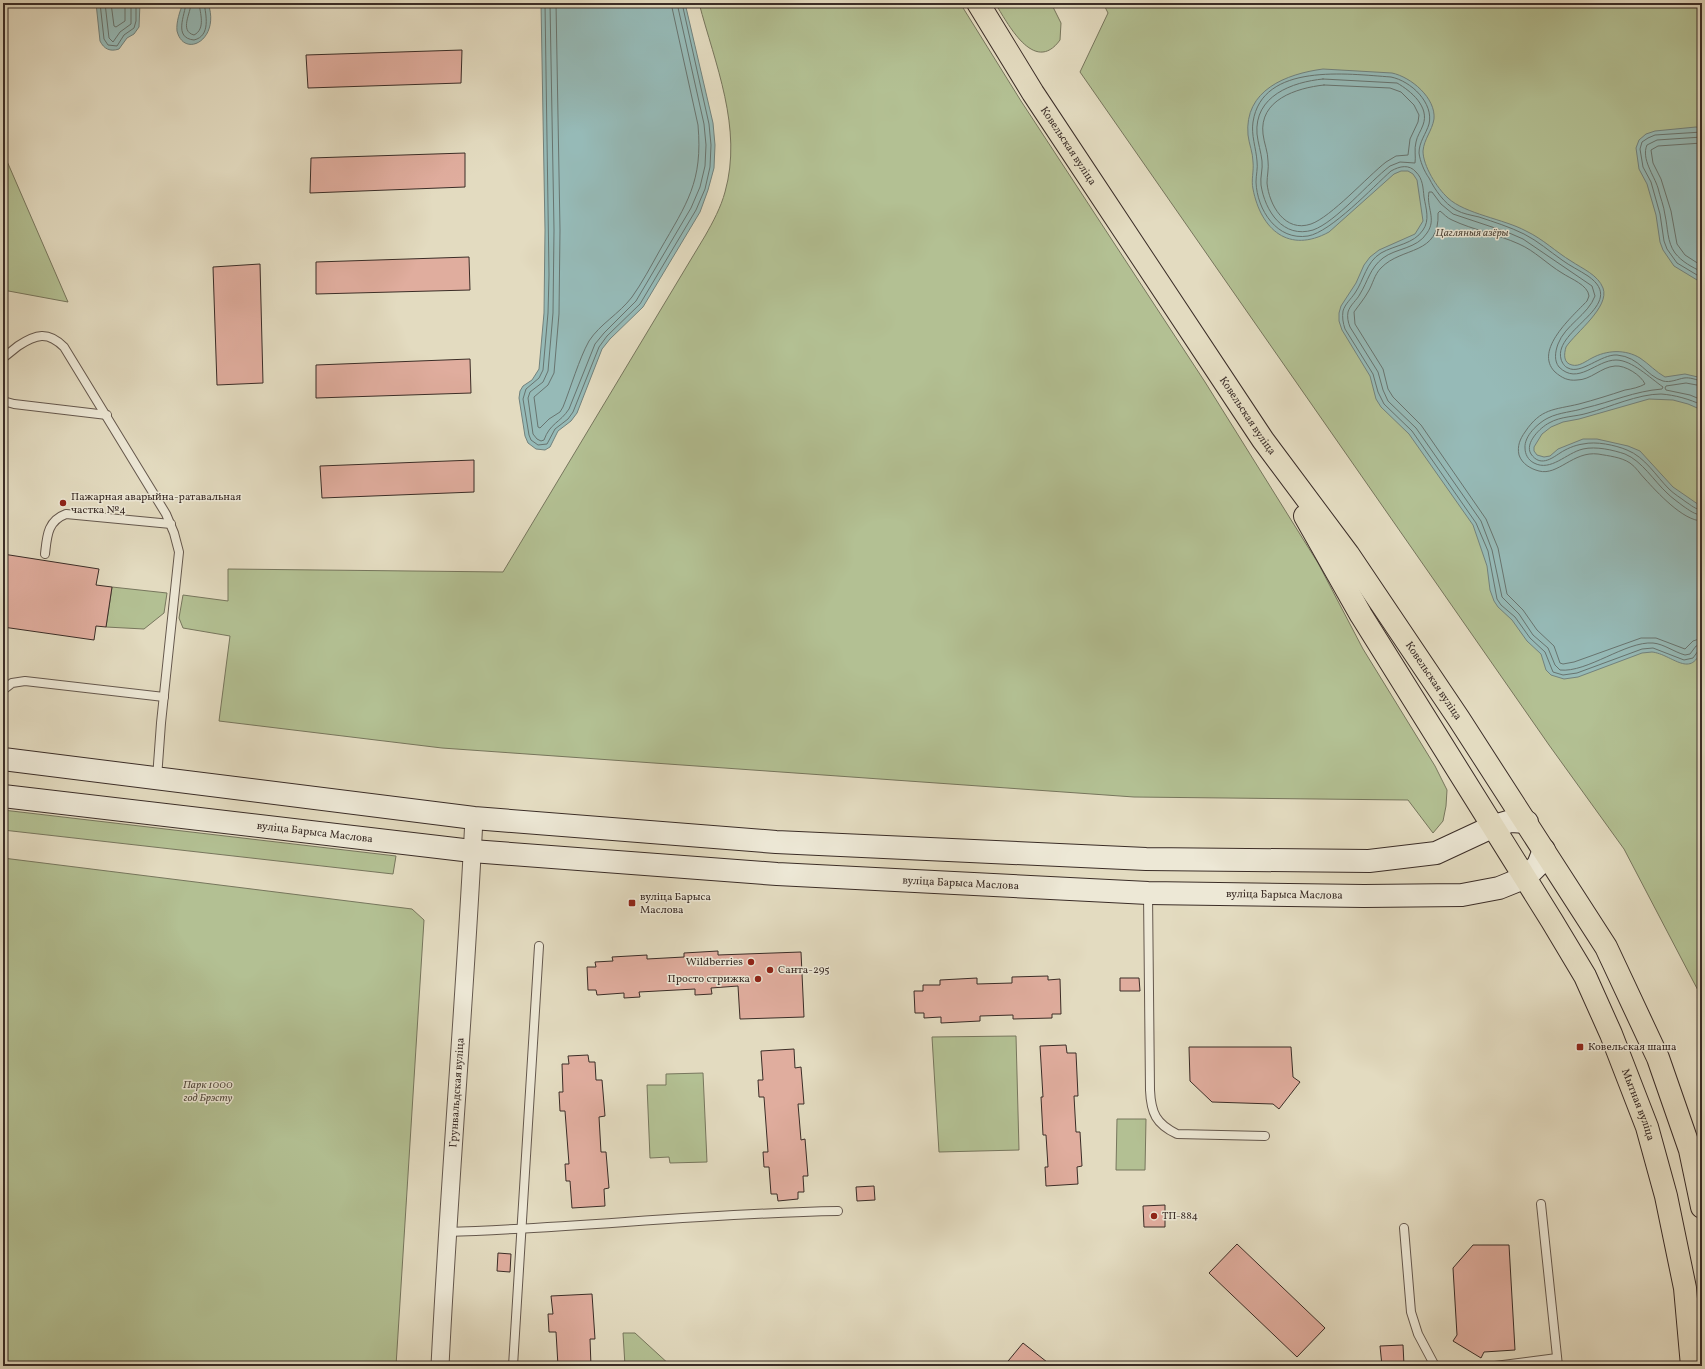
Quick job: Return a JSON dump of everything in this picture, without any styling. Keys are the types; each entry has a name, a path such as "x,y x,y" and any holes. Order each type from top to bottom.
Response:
{"highway":[{"name":"Ковельская вуліца","path":"978,3 1033,93 1263,440 1348,554 1460,719 1527,822"},
{"name":"Мытная вуліца","path":"1263,440 1361,615 1526,877 1585,976 1611,1034 1647,1127 1666,1196 1684,1288 1692,1366"},
{"path":"1527,822 1606,946 1658,1058 1690,1150 1702,1207"}],"main road":[{"path":"3,759 474,818 776,842 1146,859 1369,861 1425,855 1441,851 1494,826 1511,821 1527,822"},
{"name":"вуліца Барыса Маслова","path":"3,796 472,851 778,874 1148,893 1364,896 1462,895 1499,888 1526,877 1538,865 1544,850"}],"street":[{"name":"Грунвальдская вуліца","path":"440,1366 447,1232 474,818"}],"lane":[{"path":"3,358 34,337 44,336 54,339 69,353 171,524 179,552 157,778"},
{"path":"3,401 14,404 107,415"},
{"path":"45,554 49,528 55,519 66,514 171,524"},
{"path":"3,690 12,683 25,681 164,697"},
{"path":"1148,893 1150,1090 1151,1104 1154,1114 1157,1120 1166,1129 1177,1134 1265,1136"},
{"path":"513,1366 520,1229 539,946"},
{"path":"1495,1366 1558,1362 1542,1204"},
{"path":"447,1232 520,1229 741,1215 838,1211"},
{"path":"1404,1228 1411,1312 1422,1344 1435,1366"}],"green space":[{"path":"699,3 960,3 1021,101 1205,382 1318,563 1363,649 1435,766 1447,790 1443,821 1433,833 1408,800 1134,797 442,748 219,721 230,636 183,628 179,618 183,595 228,601 228,569 503,572 705,236 723,198 730,168 731,144 729,120 725,96"},
{"path":"995,3 1051,3 1061,23 1060,40 1050,50 1041,52 1031,49 1014,33"},
{"name":"Цагляныя азёры","path":"1103,3 1702,3 1702,998 1624,849 1549,745 1080,72 1108,13"},
{"path":"3,152 68,302 3,290"},
{"path":"112,587 167,593 164,613 144,629 106,627"},
{"path":"3,810 396,856 393,874 3,830"},
{"name":"Парк 1000 год Брэсту","path":"3,858 412,909 424,920 396,1366 3,1366"},
{"path":"1016,1036 1019,1150 939,1152 932,1037"},
{"path":"703,1073 707,1162 670,1163 669,1157 650,1158 647,1085 666,1085 666,1074"},
{"path":"1117,1119 1146,1119 1145,1170 1116,1170"},
{"path":"623,1333 635,1333 671,1366 625,1366"}],"water":[{"path":"96,3 140,3 139,27 134,34 127,38 119,49 108,49 103,46 100,41"},
{"path":"183,3 208,3 211,16 210,27 206,36 193,44 187,44 181,39 177,31 178,20"},
{"path":"541,3 685,3 713,123 715,145 714,168 700,212 643,307 610,339 602,349 577,413 571,421 558,431 550,447 545,450 536,449 528,443 525,436 519,398 520,391 523,386 532,380 539,369 544,313 545,230"},
{"path":"1323,69 1392,73 1407,79 1414,84 1427,96 1434,111 1433,123 1426,139 1423,151 1428,170 1435,183 1444,194 1455,204 1532,234 1598,279 1603,288 1604,295 1602,303 1591,319 1566,347 1565,355 1569,364 1577,365 1604,353 1622,352 1640,358 1665,377 1685,374 1702,378 1702,410 1673,400 1649,399 1579,419 1563,422 1551,427 1542,434 1534,447 1534,451 1537,455 1544,457 1550,456 1558,449 1583,439 1597,439 1628,446 1640,451 1673,487 1702,507 1702,647 1698,657 1693,662 1687,664 1681,663 1659,654 1651,652 1642,653 1578,677 1564,679 1551,675 1546,670 1541,654 1527,641 1512,620 1498,607 1494,601 1490,590 1487,566 1473,525 1409,434 1381,407 1376,399 1370,376 1342,330 1339,321 1341,306 1370,257 1379,250 1415,234 1423,221 1417,180 1413,174 1408,171 1401,171 1394,174 1329,232 1315,238 1301,240 1289,239 1279,234 1270,226 1257,204 1252,186 1253,159 1248,135 1249,119 1253,106 1260,96 1270,87 1282,80 1309,71"},
{"path":"1696,127 1702,128 1702,283 1674,266 1663,250 1660,242 1656,215 1647,184 1639,169 1636,148 1639,140 1646,134 1655,131"}],"building":[{"path":"462,50 461,83 308,88 306,55"},
{"path":"465,153 465,187 310,193 311,158"},
{"path":"469,257 470,290 316,294 316,262"},
{"path":"260,264 263,383 217,385 213,267"},
{"path":"470,359 471,393 316,398 316,365"},
{"path":"474,460 474,492 322,498 320,466"},
{"path":"3,554 99,569 96,585 112,587 106,627 96,626 94,640 3,627"},
{"path":"718,951 718,955 801,952 804,1017 740,1019 738,986 711,988 712,994 695,995 695,989 639,992 640,997 624,998 624,993 597,995 596,990 588,990 587,967 596,967 595,962 613,961 612,957 647,955 647,959 684,957 684,953"},
{"path":"1048,976 1048,980 1060,979 1061,1014 1052,1014 1052,1018 1013,1019 1013,1015 980,1016 980,1021 941,1023 941,1017 924,1018 924,1013 915,1013 914,991 923,991 923,985 940,985 940,980 977,978 977,984 1012,983 1012,977"},
{"path":"1120,978 1139,978 1140,991 1120,991"},
{"path":"1066,1045 1067,1053 1076,1053 1078,1096 1074,1096 1076,1132 1080,1132 1082,1166 1077,1167 1078,1184 1046,1186 1045,1167 1048,1167 1046,1135 1043,1135 1041,1097 1043,1097 1040,1046"},
{"path":"1189,1047 1291,1047 1293,1077 1300,1082 1279,1109 1273,1104 1212,1102 1190,1081"},
{"path":"794,1049 795,1068 801,1067 804,1104 798,1104 801,1140 805,1139 808,1176 803,1176 804,1192 798,1192 798,1199 778,1201 777,1194 771,1194 769,1167 764,1167 763,1152 768,1152 764,1097 759,1097 758,1080 763,1080 761,1051"},
{"path":"588,1055 589,1062 595,1062 596,1080 602,1080 605,1116 599,1117 601,1152 606,1152 609,1188 604,1189 605,1206 572,1208 570,1181 566,1181 565,1164 569,1164 565,1111 560,1111 559,1092 563,1092 562,1064 569,1064 568,1056"},
{"path":"874,1186 875,1200 857,1201 856,1187"},
{"name":"ТП-884","path":"1165,1205 1165,1227 1144,1227 1143,1206"},
{"path":"1237,1244 1325,1328 1297,1357 1209,1273"},
{"path":"1473,1245 1509,1245 1515,1350 1484,1352 1481,1358 1453,1341 1457,1335 1453,1268"},
{"path":"498,1253 511,1254 510,1272 497,1271"},
{"path":"592,1294 595,1339 590,1339 591,1366 558,1366 556,1332 549,1332 548,1314 553,1314 551,1296"},
{"path":"1023,1343 1052,1366 1004,1366"},
{"path":"1403,1345 1404,1365 1382,1366 1380,1346"}],"place":[{"name":"Пажарная аварыйна-ратавальная частка №4","path":"63,503"},
{"name":"вуліца Барыса Маслова","path":"632,903"},
{"name":"Wildberries","path":"751,962"},
{"name":"Санта-295","path":"770,970"},
{"name":"Просто стрижка","path":"758,979"},
{"name":"Ковельская шаша","path":"1580,1047"},
{"name":"ТП-884","path":"1154,1216"}]}
